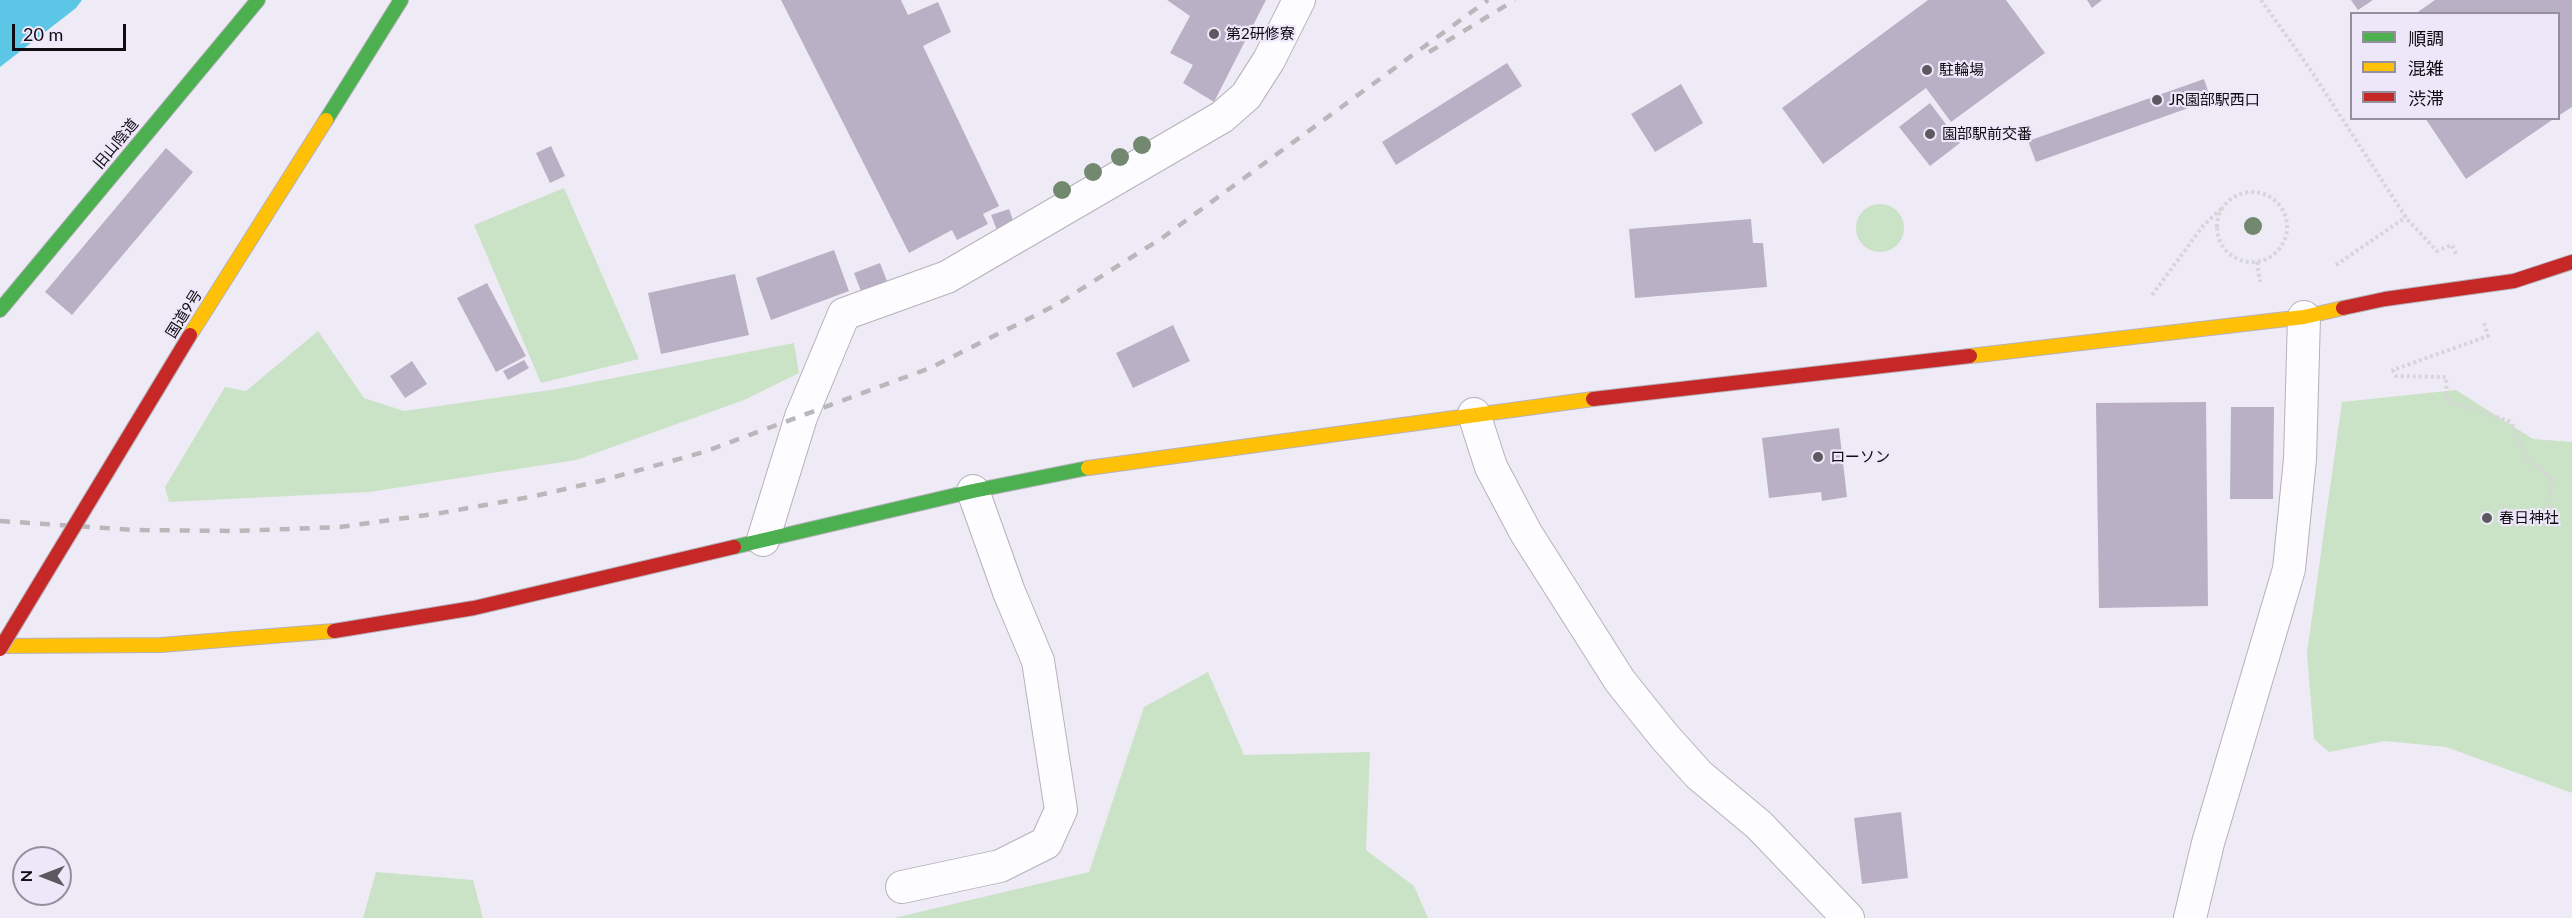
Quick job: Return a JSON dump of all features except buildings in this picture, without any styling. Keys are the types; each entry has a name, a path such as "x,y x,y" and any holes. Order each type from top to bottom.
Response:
{"main road":[{"name":"旧山陰道","path":"0,310 258,0"},
{"name":"国道9号","path":"0,648 190,335 401,0"},
{"path":"0,648 161,645 358,629 474,608 973,491 1091,467 1474,414 2304,317 2385,299 2472,289 2514,281 2572,262"}],"street":[{"path":"763,540 801,417 844,314 947,277 1222,117 1246,96 1269,60 1299,0"},
{"path":"2190,918 2208,843 2289,569 2300,459 2304,317"},
{"path":"1474,414 1491,467 1526,533 1620,681 1699,775 1759,825 1848,918"},
{"path":"902,887 1000,866 1047,843 1061,810 1038,661 1009,592 973,491"}],"path":[{"path":"2261,0 2308,66 2406,217 2437,251 2452,246 2458,260"},
{"path":"2152,295 2204,226 2231,199 2252,191 2264,194 2281,208 2287,230 2284,241 2277,251 2257,262 2246,262 2235,257 2220,241 2217,229 2223,208"},
{"path":"2336,265 2406,217"},
{"path":"2257,262 2260,282"},
{"path":"2484,320 2488,336 2393,370 2396,376 2446,377 2447,400 2511,422 2526,457 2552,479 2548,511"}],"green space":[{"path":"564,188 639,359 541,383 474,225"},
{"path":"1875,204 1885,204 1897,211 1904,223 1904,233 1897,245 1885,252 1875,252 1860,241 1856,233 1856,223 1867,208"},
{"path":"318,331 364,398 404,411 557,389 794,343 799,373 744,400 576,460 369,492 169,502 165,487 225,387 246,391"},
{"path":"2456,390 2533,439 2572,442 2572,793 2446,747 2385,741 2329,752 2314,739 2307,653 2342,402"},
{"path":"1208,672 1244,755 1370,752 1366,850 1414,886 1428,918 894,918 1089,872 1144,707"},
{"path":"376,872 473,880 483,918 363,918"}],"water":[{"path":"0,0 82,0 76,8 0,67"}],"railway":[{"path":"0,521 135,530 235,531 340,527 441,513 535,496 600,481 704,452 930,368 1056,305 1162,238 1488,0"},
{"path":"1429,52 1515,0"}],"traffic: fast":[{"path":"0,310 258,0"},
{"path":"326,120 401,0"},
{"path":"734,547 973,491 1088,468"}],"traffic: slow":[{"path":"190,335 326,120"},
{"path":"1970,356 2304,317 2343,308"},
{"path":"1088,468 1593,399"},
{"path":"0,646 161,645 334,631"}],"traffic: jam":[{"path":"2343,308 2385,299 2514,281 2572,262"},
{"path":"0,649 190,335"},
{"path":"1593,399 1970,356"},
{"path":"334,631 474,608 734,547"}],"place":[{"name":"第2研修寮","path":"1214,34"},
{"name":"駐輪場","path":"1927,70"},
{"name":"JR園部駅西口","path":"2157,100"},
{"name":"園部駅前交番","path":"1930,134"},
{"name":"ローソン","path":"1818,457"},
{"name":"春日神社","path":"2487,518"}]}
